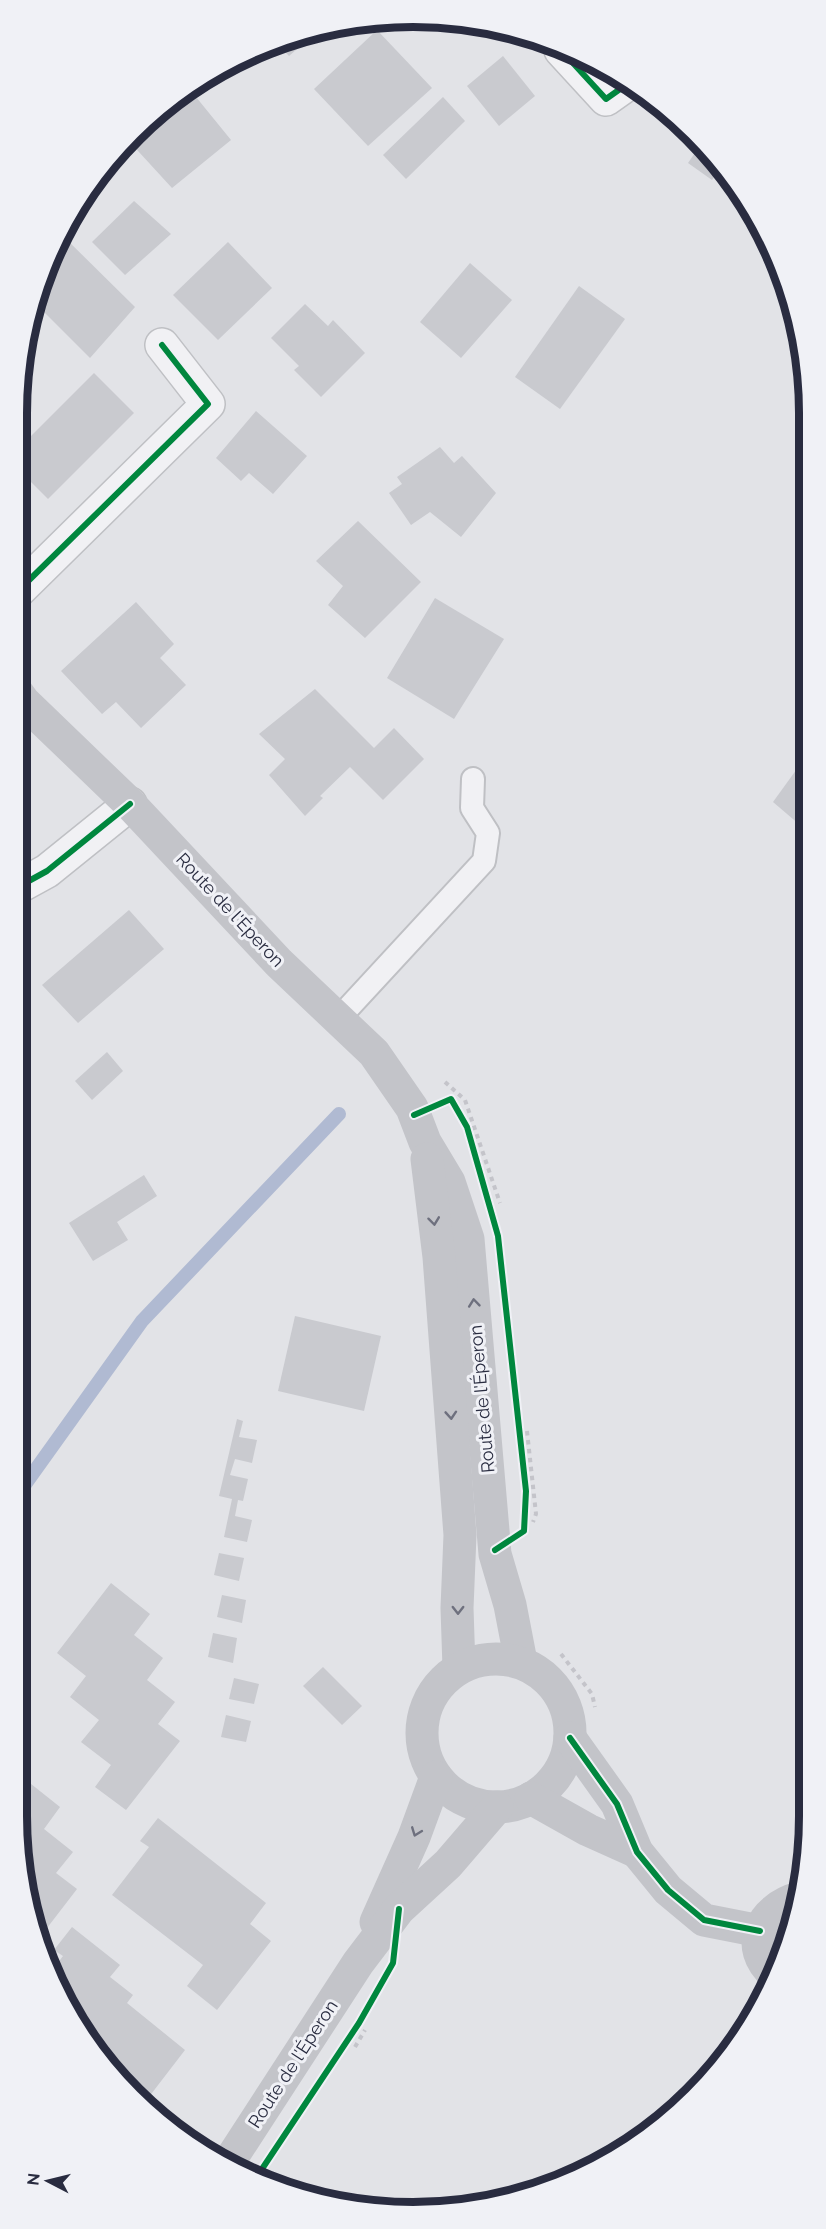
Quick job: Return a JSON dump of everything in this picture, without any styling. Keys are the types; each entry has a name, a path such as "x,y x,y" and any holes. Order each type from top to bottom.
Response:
{"main road":[{"name":"Route de l'Éperon","path":"27,705 130,804 279,963 374,1053 412,1108 425,1142 449,1182 468,1239 495,1554 510,1605 521,1662"},
{"name":"Route de l'Éperon","path":"425,1142 439,1257 460,1535 457,1608 459,1668"},
{"path":"495,1659 521,1662 540,1672 555,1688 565,1706 570,1738 562,1767 547,1787 531,1798 515,1805 480,1806 463,1799 436,1777 424,1748 424,1717 436,1689 459,1668 495,1659"},
{"path":"570,1738 617,1804 637,1852 668,1890 704,1920 760,1931"},
{"name":"Route de l'Éperon","path":"358,1963 414,1837 436,1777"},
{"path":"531,1798 588,1830 637,1852"},
{"name":"Route de l'Éperon","path":"232,2157 358,1963 399,1909 448,1864 497,1807"},
{"path":"768,1967 763,1961 759,1946 760,1931 767,1915 781,1903 790,1901"}],"street":[{"path":"571,61 606,99 621,88"},
{"path":"27,582 208,404 162,345"},
{"path":"27,882 47,871 130,804"}],"lane":[{"path":"338,1019 484,861 488,833 472,808 472,779"}],"path":[{"path":"462,1118 467,1127 476,1160"},
{"path":"519,1432 526,1501"},
{"path":"354,2048 366,2028"}],"building":[{"path":"377,30 432,88 368,146 314,89"},
{"path":"305,42 289,56 283,49"},
{"path":"503,56 535,96 499,126 467,86"},
{"path":"196,97 231,140 172,188 134,146 178,107"},
{"path":"443,97 465,121 406,179 383,155"},
{"path":"665,121 679,133 664,123"},
{"path":"696,151 716,174 712,180 688,163"},
{"path":"134,201 171,234 125,275 92,242"},
{"path":"68,241 135,307 90,358 41,309 56,265"},
{"path":"228,242 272,288 218,340 173,295"},
{"path":"470,263 512,300 461,358 420,322"},
{"path":"579,286 625,319 560,409 515,377"},
{"path":"305,304 328,326 333,320 365,353 321,397 294,370 299,366 271,338"},
{"path":"94,373 134,413 48,499 27,478 27,440"},
{"path":"256,411 307,456 273,494 249,473 241,481 216,458"},
{"path":"440,447 454,463 462,456 496,493 461,537 430,512 411,525 389,493 402,484 397,477"},
{"path":"358,521 421,582 365,638 328,605 343,586 316,561"},
{"path":"435,598 504,639 454,719 387,678"},
{"path":"136,602 174,644 160,658 186,685 141,728 116,702 102,714 61,671"},
{"path":"315,689 374,748 394,728 424,759 383,800 350,767 320,796 323,798 305,816 269,775 285,759 259,734"},
{"path":"799,766 799,824 773,802"},
{"path":"129,910 164,949 78,1023 42,985"},
{"path":"107,1052 123,1071 92,1100 75,1081"},
{"path":"144,1175 157,1196 117,1222 128,1240 93,1261 69,1223"},
{"path":"295,1316 381,1336 364,1411 278,1391"},
{"path":"237,1419 243,1421 239,1437 257,1440 252,1463 235,1459 230,1475 248,1479 243,1501 238,1500 235,1516 252,1520 247,1542 224,1537 232,1499 219,1496"},
{"path":"219,1553 244,1558 239,1581 214,1575"},
{"path":"111,1583 150,1614 134,1635 163,1658 147,1680 175,1702 158,1724 180,1741 126,1810 95,1787 111,1765 81,1742 99,1720 70,1697 86,1676 57,1653"},
{"path":"222,1595 246,1600 242,1623 217,1617"},
{"path":"213,1633 237,1638 233,1663 208,1657"},
{"path":"323,1667 362,1706 342,1725 303,1686"},
{"path":"234,1678 259,1684 254,1704 229,1699"},
{"path":"226,1715 251,1721 246,1742 221,1737"},
{"path":"27,1781 60,1807 44,1829 73,1852 56,1873 77,1889 44,1931 30,1866"},
{"path":"158,1818 266,1903 250,1924 271,1941 217,2010 187,1986 203,1965 112,1895 149,1847 140,1841"},
{"path":"72,1927 120,1965 110,1977 133,1995 127,2003 185,2050 149,2097 123,2071 92,2030 56,1965 63,1956 54,1950"}],"waterway":[{"path":"27,1482 142,1321 339,1114"}],"cycle path":[{"path":"571,61 606,99 621,88"},
{"path":"27,582 208,404 162,345"},
{"path":"27,882 47,871 130,804"},
{"path":"414,1115 451,1099 467,1127 498,1236 526,1491 524,1531 495,1550"},
{"path":"570,1738 617,1804 637,1852 668,1890 704,1920 760,1931"},
{"path":"261,2171 359,2023 393,1963 399,1909"}]}
